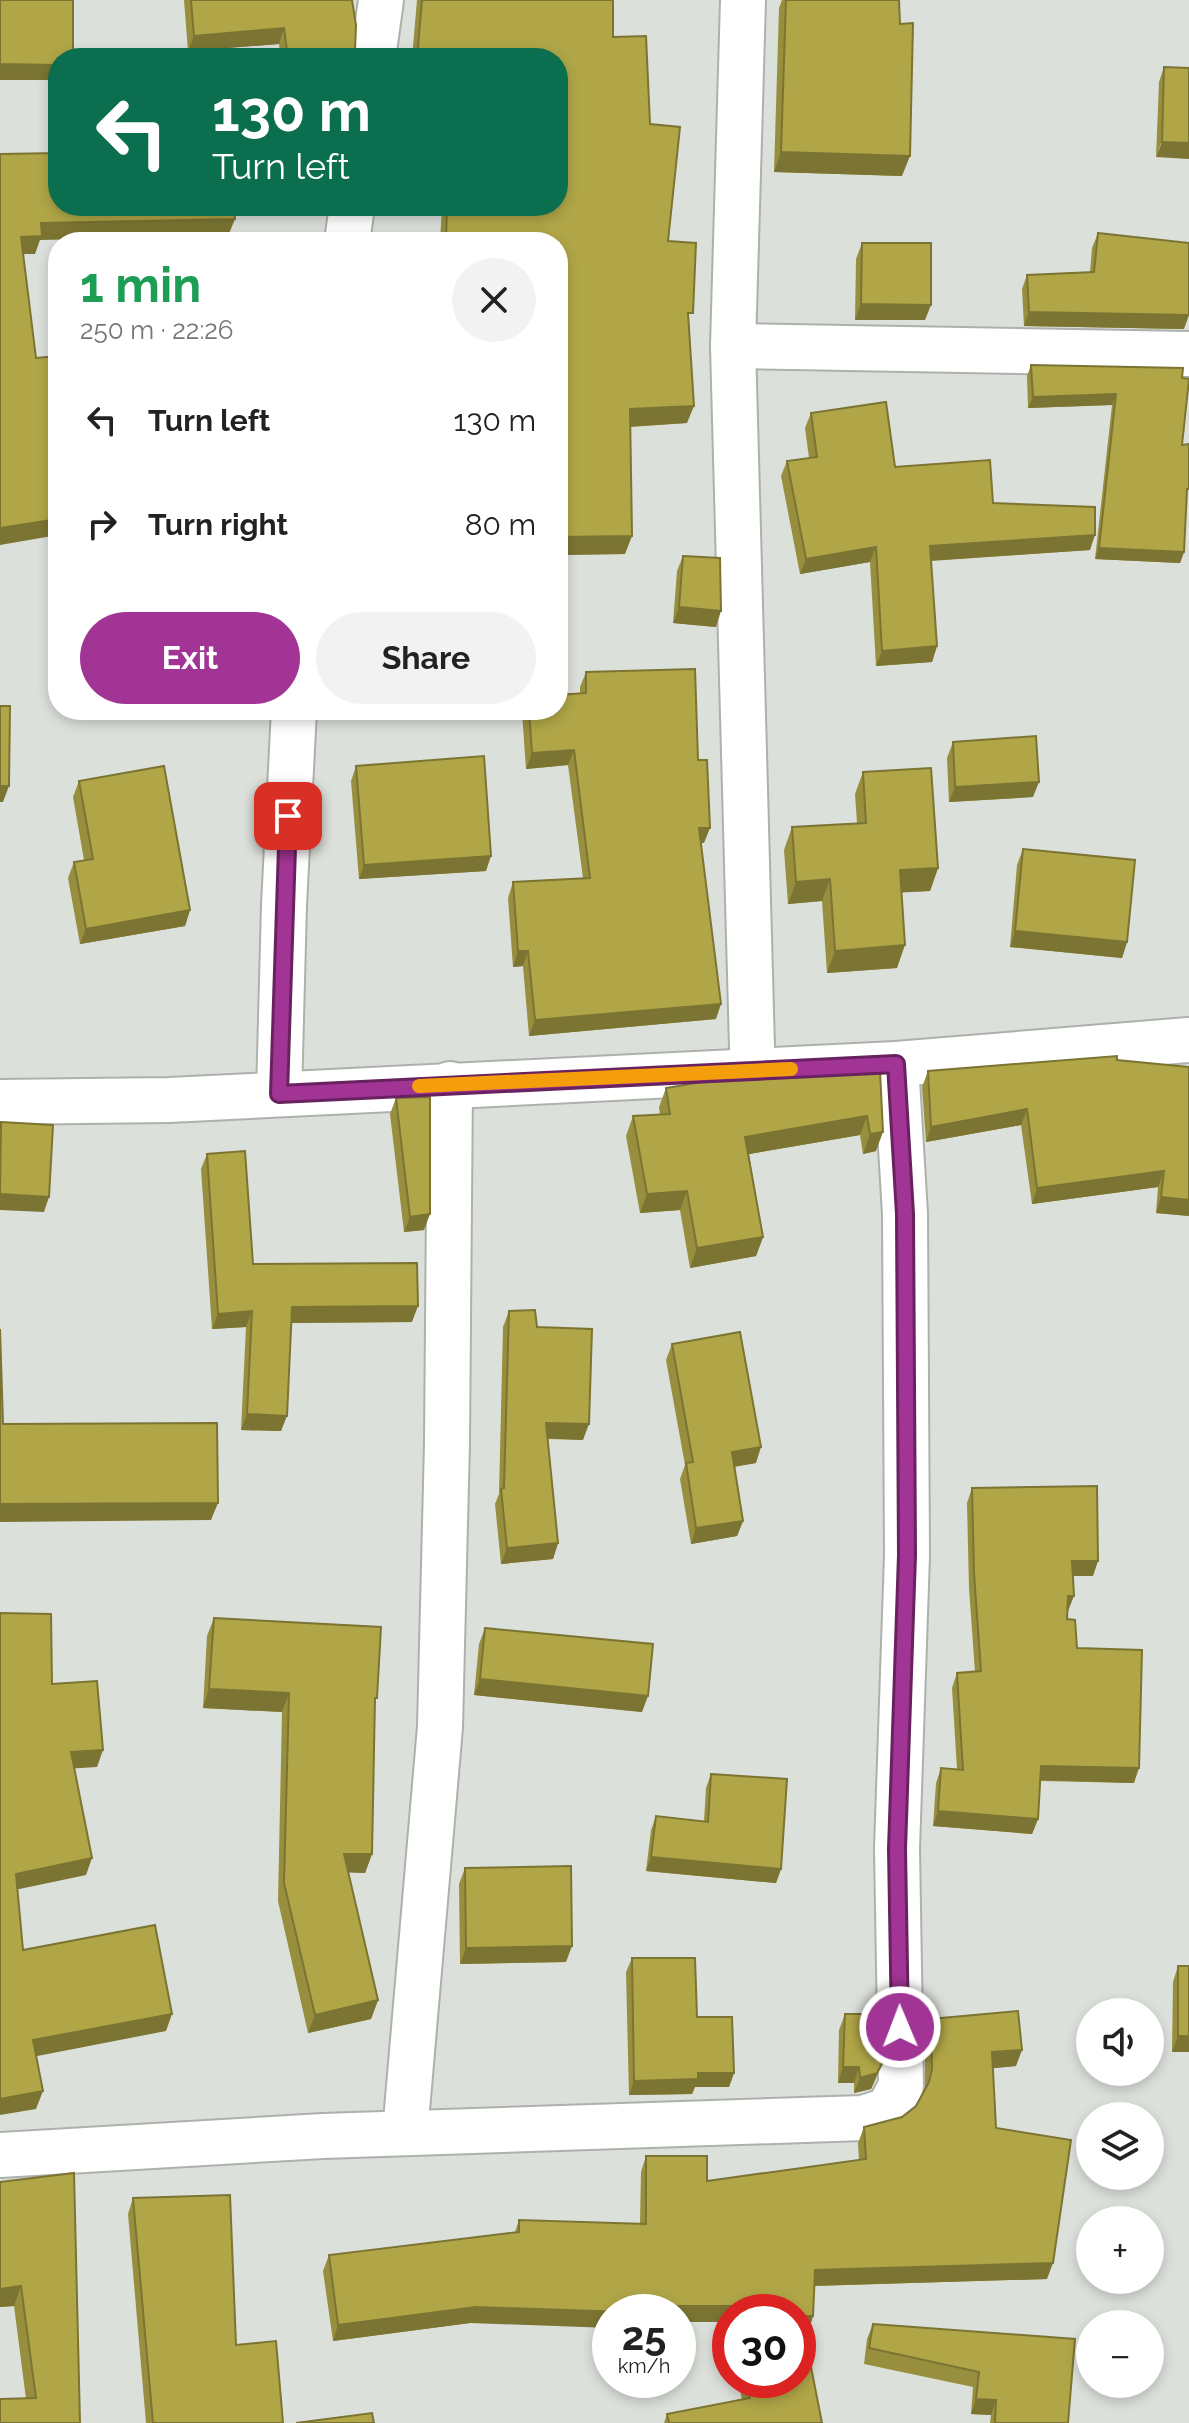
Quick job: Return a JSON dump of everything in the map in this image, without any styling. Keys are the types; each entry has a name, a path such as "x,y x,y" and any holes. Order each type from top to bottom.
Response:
{"street":[{"path":"374,48 381,0"},
{"path":"743,0 733,346 752,1048"},
{"path":"733,346 1189,354"},
{"path":"279,1094 294,720"},
{"path":"0,1102 169,1100 896,1064 1189,1040"},
{"path":"0,2155 251,2139 863,2118 888,2110 901,2086 897,1849 907,1555 905,1214 896,1064"},
{"path":"405,2133 440,1727 447,1443 450,1084"}],"building":[{"path":"0,0 73,0 73,48 48,48 48,65 0,64"},
{"path":"191,0 352,0 356,25 355,48 287,48 284,28 194,36"},
{"path":"422,0 613,0 613,37 646,36 650,124 680,127 668,241 696,243 693,313 688,313 694,406 630,409 632,536 568,537 568,232 446,232 447,216 568,216 568,48 418,48"},
{"path":"786,0 899,0 900,24 913,23 910,156 781,152"},
{"path":"1164,67 1189,68 1189,143 1162,142"},
{"path":"48,153 48,216 235,216 235,219 41,223 42,236 21,237 36,358 48,357 48,521 0,528 0,154"},
{"path":"1098,233 1189,243 1189,315 1029,312 1027,275 1094,272"},
{"path":"862,243 931,243 931,305 861,304"},
{"path":"1031,365 1183,368 1182,378 1189,379 1182,445 1189,444 1184,552 1099,548 1116,394 1033,397"},
{"path":"886,402 895,467 990,460 993,503 1095,507 1095,535 930,546 937,646 882,651 876,547 806,559 787,461 817,457 811,413"},
{"path":"683,556 720,558 721,611 679,607"},
{"path":"695,669 698,760 707,760 710,828 699,828 721,1004 535,1020 528,951 518,951 513,882 590,878 574,750 532,753 530,720 568,720 568,694 586,693 586,672"},
{"path":"0,706 10,706 9,786 0,786"},
{"path":"1036,736 1039,782 955,787 953,742"},
{"path":"484,756 491,856 364,865 356,766"},
{"path":"164,766 190,910 86,929 74,862 93,859 79,781"},
{"path":"931,768 938,868 900,870 905,945 835,951 830,879 796,882 792,827 866,823 863,772"},
{"path":"1023,849 1135,860 1127,942 1015,931"},
{"path":"1117,1056 1117,1060 1189,1067 1189,1200 1161,1197 1164,1171 1037,1188 1027,1109 931,1127 928,1071"},
{"path":"880,1071 883,1132 870,1134 867,1116 745,1137 763,1237 697,1248 687,1191 647,1194 633,1116 670,1114 666,1088 719,1079"},
{"path":"430,1097 430,1214 410,1217 396,1098"},
{"path":"1,1122 53,1125 49,1197 0,1194"},
{"path":"245,1151 253,1264 417,1263 418,1306 292,1307 287,1416 247,1414 252,1311 218,1314 207,1154"},
{"path":"535,1310 537,1327 592,1329 589,1424 546,1423 558,1543 507,1548 501,1489 504,1488 509,1311"},
{"path":"0,1329 3,1424 217,1423 218,1503 0,1504"},
{"path":"740,1332 761,1447 732,1452 743,1521 696,1528 686,1463 693,1462 672,1344"},
{"path":"1097,1486 1098,1561 1072,1561 1074,1596 1068,1596 1067,1619 1075,1620 1077,1648 1142,1650 1139,1768 1041,1766 1038,1819 938,1811 941,1768 963,1770 957,1673 981,1671 972,1488"},
{"path":"0,1613 51,1614 52,1684 97,1681 103,1750 71,1752 92,1858 16,1874 23,1950 155,1925 172,2014 33,2040 43,2091 0,2099"},
{"path":"214,1618 381,1627 375,1698 372,1854 344,1854 378,2000 315,2015 284,1883 289,1693 209,1689"},
{"path":"485,1628 653,1644 648,1696 480,1679"},
{"path":"711,1774 787,1779 781,1869 651,1857 656,1816 708,1822"},
{"path":"571,1866 572,1946 466,1948 465,1868"},
{"path":"632,1958 695,1958 697,2017 732,2017 734,2073 698,2073 698,2079 634,2081"},
{"path":"1178,1966 1189,1966 1189,2036 1178,2036"},
{"path":"1018,2011 1022,2050 992,2052 996,2128 1071,2140 1053,2263 815,2270 814,2294 712,2294 712,2306 696,2306 696,2294 592,2294 592,2311 476,2307 338,2325 329,2255 519,2232 519,2220 646,2224 646,2156 707,2156 707,2181 866,2159 864,2127 902,2117 916,2106 929,2082 932,2069 931,2019"},
{"path":"845,2014 881,2014 882,2064 877,2073 860,2078 859,2067 843,2067"},
{"path":"74,2173 80,2423 0,2423 0,2399 36,2398 21,2286 0,2289 0,2182"},
{"path":"230,2195 236,2345 276,2341 283,2423 153,2423 133,2198"},
{"path":"873,2324 1075,2339 1068,2423 995,2423 996,2400 976,2399 979,2372 869,2348"},
{"path":"816,2392 822,2423 669,2423 667,2414 750,2398 816,2398"},
{"path":"372,2413 374,2423 296,2423"}],"slow traffic":[{"path":"419,1086 791,1069"}],"route":[{"path":"288,816 279,1094 896,1064 905,1214 907,1555 897,1849 900,2027"}]}
